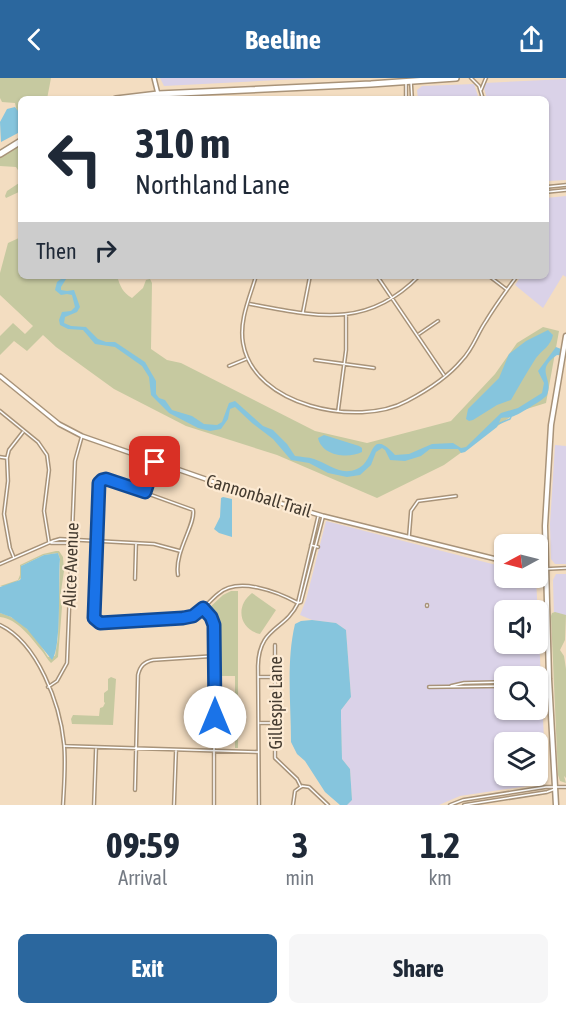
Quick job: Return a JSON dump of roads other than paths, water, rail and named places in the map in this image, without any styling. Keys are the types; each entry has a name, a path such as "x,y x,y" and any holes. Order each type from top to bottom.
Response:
{"highway":[{"path":"141,96 456,78"},
{"path":"0,154 18,143"}],"main road":[{"path":"153,78 158,94"},
{"path":"546,534 547,475 552,419 566,336"},
{"name":"Cannonball Trail","path":"0,376 59,424 82,436 240,491 323,516 494,558"},
{"path":"546,588 556,805"}],"street":[{"path":"471,78 477,83 482,96"},
{"path":"481,91 486,78"},
{"path":"406,96 408,80"},
{"path":"408,80 411,96"},
{"path":"549,187 566,185"},
{"path":"549,192 566,190"},
{"path":"254,279 242,332 247,358 261,378 276,390 309,404 338,412 364,413 389,409 407,401 456,367 470,351 484,324 515,279"},
{"path":"303,313 309,279"},
{"path":"379,279 445,375"},
{"path":"248,304 303,313 345,315 378,307 393,299 416,279"},
{"path":"493,279 507,290"},
{"path":"338,412 345,364 345,315"},
{"path":"418,334 438,321"},
{"path":"229,366 247,358"},
{"path":"315,360 374,368"},
{"path":"0,411 43,448 48,463 44,511 50,543"},
{"path":"14,559 4,514 8,480 7,458 9,450 24,430"},
{"name":"Alice Avenue","path":"48,687 59,679 68,663 75,461 82,436"},
{"path":"0,457 7,458"},
{"path":"145,492 155,462"},
{"path":"178,575 176,567 194,512 192,509 106,479 102,480 99,483 96,542 94,615 96,621 100,623 189,617 219,593 232,587 271,591 298,603"},
{"path":"408,537 411,512 417,503 421,500 456,496"},
{"path":"259,805 259,657 268,634 292,614 298,603 318,514"},
{"path":"298,603 302,600 318,547 323,516"},
{"path":"0,564 50,543 72,541 160,545 180,551"},
{"path":"135,579 136,543"},
{"path":"311,545 318,547"},
{"path":"548,569 566,568"},
{"path":"203,608 211,617 214,625 214,805"},
{"path":"0,625 22,640 37,663 61,724 64,746 63,805"},
{"name":"Gillespie Lane","path":"275,645 275,758 297,779 301,787 309,787 328,805"},
{"path":"135,790 140,667 153,660 214,656"},
{"path":"258,677 275,677"},
{"path":"450,686 464,683 494,682"},
{"path":"429,687 494,686"},
{"path":"259,723 275,723"},
{"path":"64,746 259,752"},
{"path":"94,805 96,747"},
{"path":"174,805 176,750"},
{"path":"293,805 295,792 301,787"},
{"path":"450,805 546,787 566,788"},
{"path":"464,805 547,792 555,788"}],"water":[{"path":"15,107 18,111 18,133 1,142 0,122 7,109"},
{"path":"66,279 61,290 74,290 80,307 77,312 65,317 64,323 86,327 98,339 115,342 145,362 156,381 156,394 165,400 172,410 192,416 204,424 217,425 222,422 229,403 235,401 263,426 273,430 295,456 314,459 345,471 357,469 363,465 373,448 380,444 395,455 409,454 432,444 453,443 461,448 466,447 501,413 518,408 542,393 544,383 538,371 556,347 566,351 566,356 557,355 547,365 548,389 545,397 518,414 501,418 497,427 465,452 461,453 458,449 430,449 421,456 405,461 390,460 382,448 376,452 371,465 360,475 347,477 328,473 309,463 291,460 273,439 235,407 230,409 228,419 221,429 210,431 198,428 169,413 151,395 149,377 142,366 115,347 95,344 83,330 68,329 60,325 62,312 71,311 75,307 72,295 61,295 55,290 57,282"},
{"path":"548,330 553,335 550,342 536,358 511,400 497,405 473,420 466,419 468,409 499,378 509,354 526,341"},
{"path":"324,435 359,446 362,452 343,455 330,452 320,444 318,438"},
{"path":"221,498 232,499 232,537 214,529 220,517"},
{"path":"58,553 60,559 58,628 52,660 27,629 11,617 0,613 0,587 20,580 21,566 44,555"},
{"path":"312,620 336,623 346,630 351,697 341,710 341,718 342,759 350,769 352,800 347,805 340,805 325,792 291,742 292,638 295,624"}],"waterway":[{"path":"498,424 511,417"}]}
